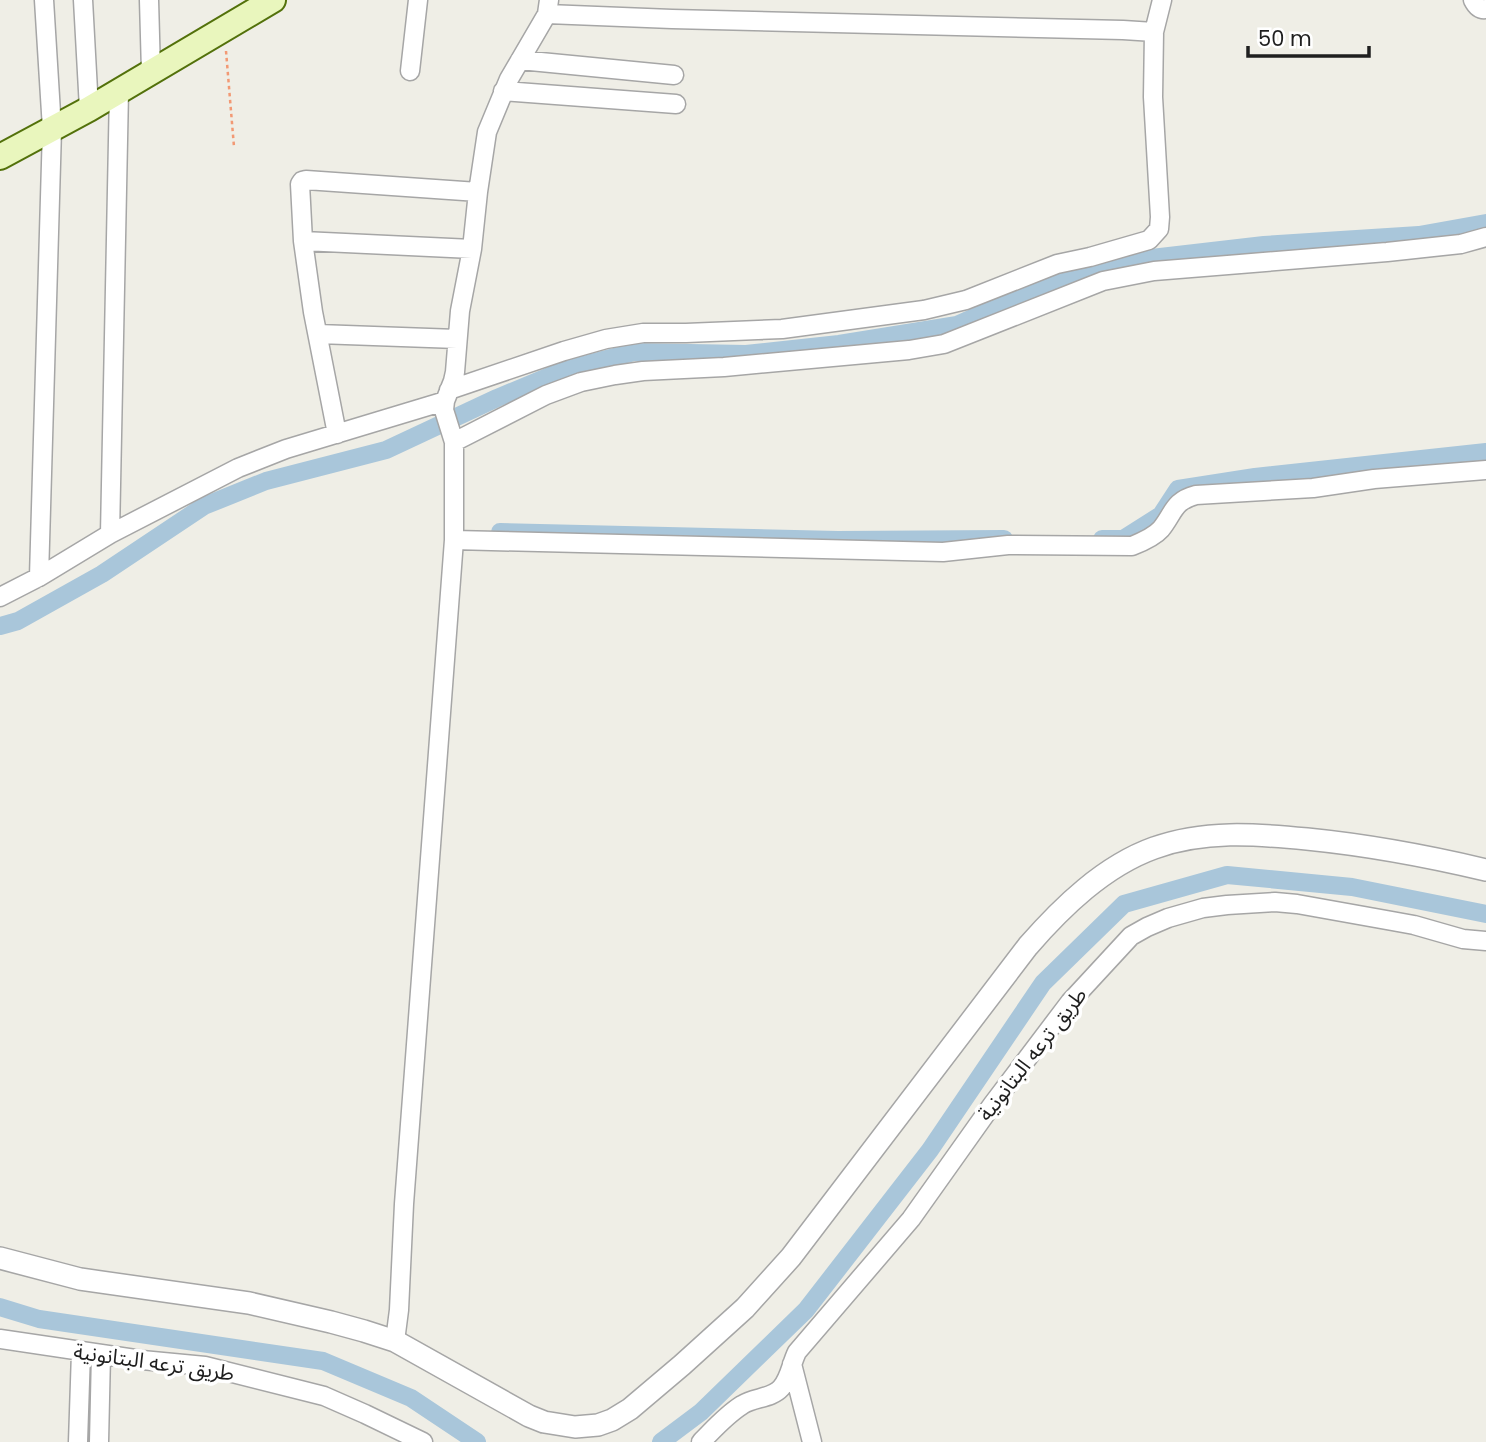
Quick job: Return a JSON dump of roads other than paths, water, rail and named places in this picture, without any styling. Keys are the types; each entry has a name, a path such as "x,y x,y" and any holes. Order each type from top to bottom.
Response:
{"main road":[{"path":"0,157 89,109 272,0"}],"street":[{"path":"39,577 51,129 44,0"},
{"path":"82,0 89,109"},
{"path":"149,0 152,72"},
{"path":"410,71 418,0"},
{"path":"0,597 110,534 239,468 286,449 446,400 564,351 606,339 643,333 782,329 925,310 966,300 1057,264 1149,240 1159,229 1160,216 1153,97 1154,32 1162,0"},
{"path":"1473,0 1480,9 1486,9"},
{"path":"395,1341 454,540 452,437 446,400 455,372 463,290 472,249 487,132 503,91 548,7 672,19 1154,32"},
{"path":"520,60 674,75"},
{"path":"110,534 119,91"},
{"path":"503,91 676,104"},
{"path":"338,434 303,241 299,188 302,181 478,192"},
{"path":"452,437 546,395 604,377 643,371 724,367 909,350 944,344 1103,281 1153,271 1387,252 1461,244 1486,237"},
{"path":"303,241 472,249"},
{"path":"318,334 457,339"},
{"path":"454,540 943,552 1008,545 1132,546 1160,530 1180,502 1196,495 1313,488 1374,479 1486,470"},
{"path":"0,1258 80,1279 263,1306 331,1322 395,1341 529,1416 544,1422 587,1427 612,1420 629,1409 745,1308 792,1257 1028,946 1070,901 1123,863 1153,848 1187,839 1222,834 1255,834 1394,850 1486,870"},
{"name":"طريق ترعه البتانونية","path":"701,1442 743,1404 772,1395 780,1389 788,1377 796,1352 911,1219 1070,1002 1131,936 1168,918 1203,908 1275,902 1414,925 1463,939 1486,941"},
{"name":"طريق ترعه البتانونية","path":"0,1339 81,1352 205,1366 324,1396 423,1442"},
{"path":"78,1442 81,1352"},
{"path":"99,1442 101,1354"},
{"path":"792,1363 812,1442"}],"waterway":[{"path":"0,626 18,621 102,574 204,506 266,481 386,450 564,370 634,352 746,354 839,344 957,325 1045,285 1143,259 1264,245 1419,235 1486,223"},
{"path":"1102,539 1123,539 1161,515 1178,489 1255,477 1486,452"},
{"path":"500,532 838,540 1004,539"},
{"path":"661,1442 701,1412 806,1310 930,1150 1043,983 1124,904 1227,875 1352,887 1486,914"},
{"path":"0,1307 39,1319 323,1361 411,1398 477,1442"}]}
